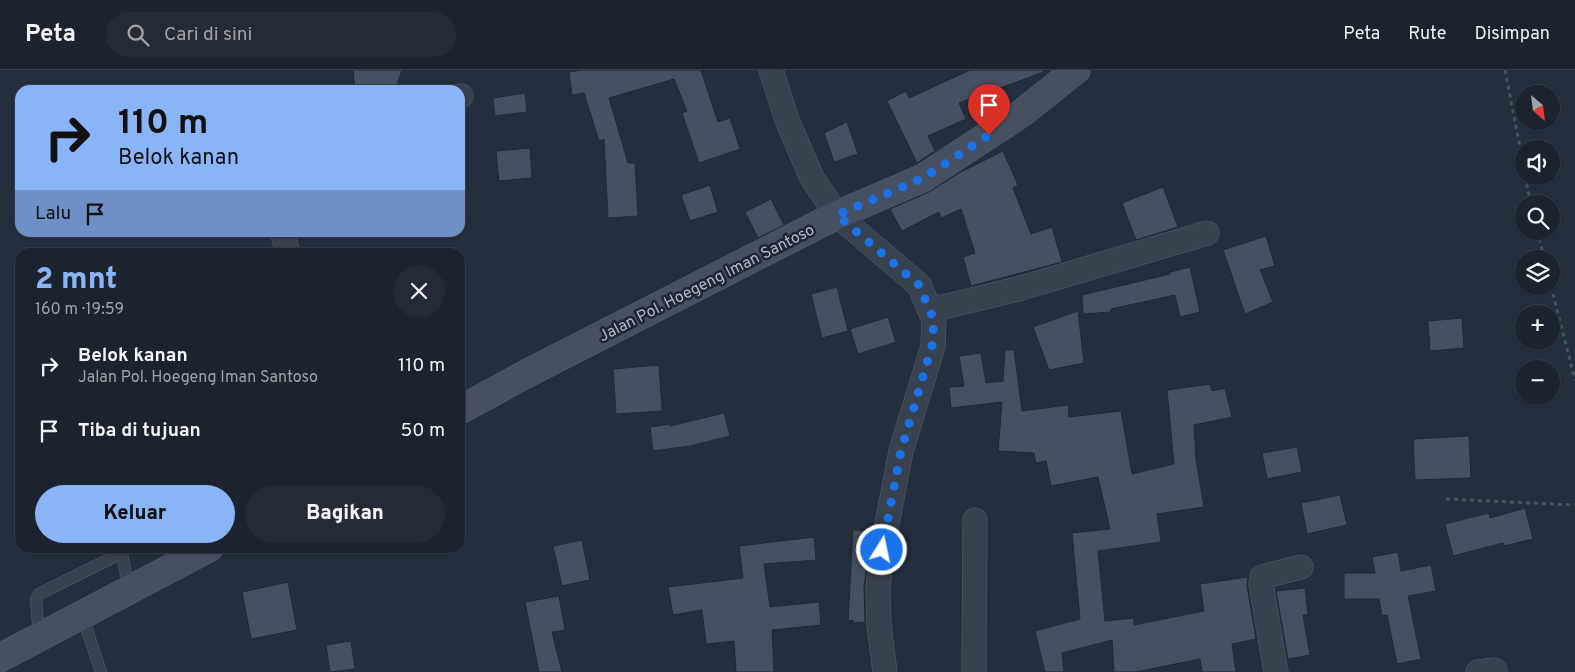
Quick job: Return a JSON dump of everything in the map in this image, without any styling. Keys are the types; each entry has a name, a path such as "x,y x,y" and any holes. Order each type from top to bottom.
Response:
{"street":[{"path":"771,70 787,120 812,178 837,215 919,285 934,320 934,340 901,451 882,550 878,588 885,672"},
{"name":"Jalan Pol. Hoegeng Iman Santoso","path":"465,407 524,375 837,215 923,178 1022,113 1076,70"},
{"path":"931,310 1018,290 1208,233"},
{"path":"974,672 975,520"},
{"path":"0,658 199,553"},
{"path":"1276,672 1261,584 1262,577 1301,567"}],"lane":[{"path":"39,638 36,599 39,594 116,553"},
{"path":"123,553 129,590"},
{"path":"82,615 101,672"}],"path":[{"path":"1505,70 1519,140"},
{"path":"1553,295 1575,380"},
{"path":"1446,499 1575,506"}],"building":[{"path":"353,70 402,70 397,85 354,85"},
{"path":"581,70 701,70 718,122 730,118 740,149 699,163 682,113 687,111 674,79 609,98 628,163 635,163 638,216 608,218 604,139 599,141 584,93 572,95 569,72"},
{"path":"970,70 1043,70 1044,72 959,103 966,119 928,136 935,151 917,163 887,101 906,91 909,98"},
{"path":"525,93 527,112 495,116 493,98"},
{"path":"847,122 858,154 834,162 824,133"},
{"path":"530,148 532,178 499,181 496,151"},
{"path":"1003,151 1018,185 1013,188 1031,234 1052,227 1062,262 971,286 963,257 975,253 961,209 941,218 939,212 902,231 890,209 929,192 959,173"},
{"path":"710,185 718,212 690,221 681,195"},
{"path":"1163,187 1178,227 1136,240 1122,203"},
{"path":"771,199 784,225 758,238 745,212"},
{"path":"1266,236 1275,266 1260,270 1273,302 1245,314 1223,250"},
{"path":"1190,267 1200,312 1180,317 1175,295 1111,309 1111,312 1083,314 1082,295 1170,274 1170,272"},
{"path":"837,287 848,331 822,338 811,294"},
{"path":"1078,311 1084,363 1049,370 1033,327"},
{"path":"888,317 896,342 858,354 850,329"},
{"path":"1462,318 1464,348 1430,351 1428,321"},
{"path":"1005,350 1014,350 1022,411 1068,405 1069,417 1121,411 1132,474 1174,464 1167,390 1210,384 1212,391 1225,388 1232,417 1194,425 1196,459 1204,507 1157,514 1161,542 1098,551 1105,621 1134,618 1134,625 1204,611 1200,584 1248,577 1247,586 1256,639 1232,644 1236,672 1202,672 1200,659 1136,672 1114,672 1112,640 1062,653 1064,672 1045,672 1035,631 1080,619 1072,533 1110,529 1098,477 1051,486 1046,461 1036,463 1034,453 998,451 1002,402 951,408 949,387 964,386 959,356 981,353 986,383 1003,381"},
{"path":"659,365 662,411 616,414 613,369"},
{"path":"724,413 730,436 690,446 653,451 650,427 670,424 670,426"},
{"path":"1469,436 1471,478 1415,480 1413,439"},
{"path":"1297,447 1302,472 1267,479 1262,453"},
{"path":"1340,495 1347,525 1307,534 1301,503"},
{"path":"1525,508 1533,539 1504,546 1503,543 1453,556 1445,524 1489,513 1490,518"},
{"path":"853,530 872,531 864,587 865,622 854,623 853,620 848,621"},
{"path":"814,537 816,560 764,564 770,607 819,602 821,625 772,630 774,672 736,672 734,641 706,644 702,610 673,615 668,587 743,578 739,546"},
{"path":"582,540 590,580 562,586 553,546"},
{"path":"1398,552 1401,571 1431,565 1436,591 1408,596 1421,659 1397,664 1387,615 1382,616 1379,599 1344,599 1344,573 1375,573 1372,557"},
{"path":"288,582 297,630 251,639 242,592"},
{"path":"1305,588 1308,615 1303,615 1310,655 1288,659 1276,591"},
{"path":"559,596 565,630 552,632 562,672 539,672 525,602"},
{"path":"351,641 355,669 330,672 326,645"}],"route":[{"path":"882,550 901,451 935,333 934,320 928,302 919,285 837,215 923,178 989,135"}]}
